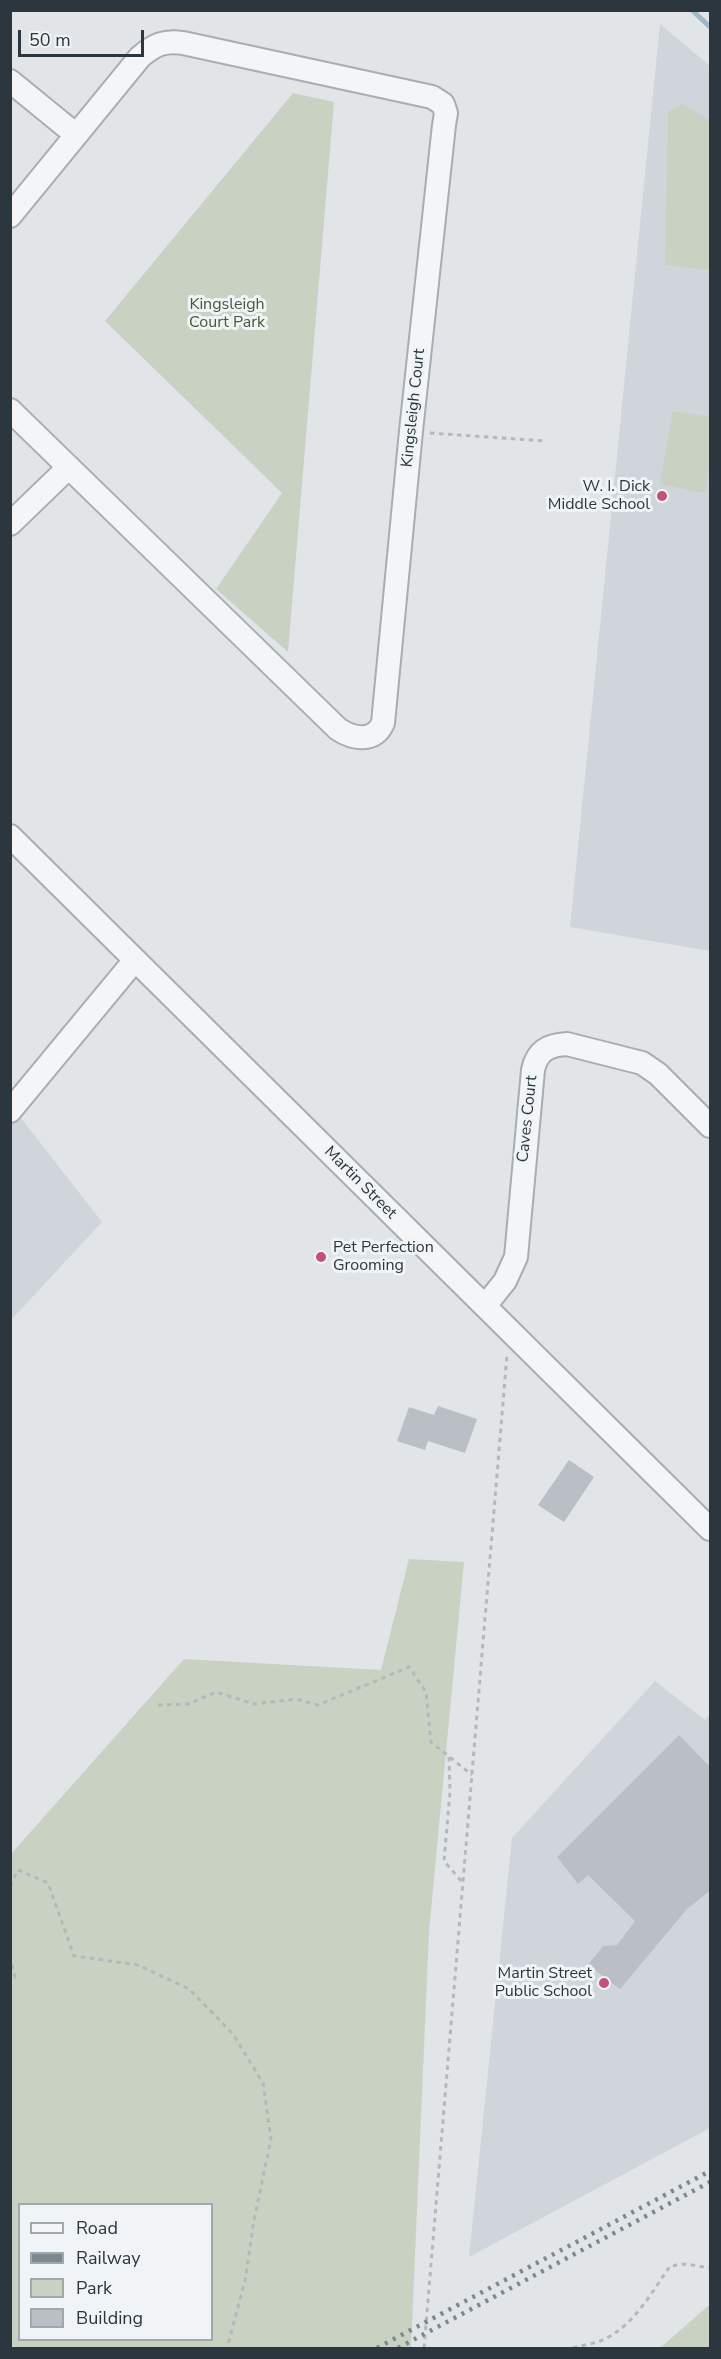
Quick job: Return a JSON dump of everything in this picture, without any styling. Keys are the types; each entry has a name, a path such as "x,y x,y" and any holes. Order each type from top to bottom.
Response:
{"street":[{"name":"Kingsleigh Court","path":"10,216 140,57 156,44 173,42 432,97 443,104 446,113 382,723 375,735 366,738 349,735 338,729 10,410"},
{"path":"10,81 75,134"},
{"path":"10,524 69,467"},
{"name":"Martin Street","path":"10,836 711,1529"},
{"path":"10,1111 135,960"},
{"name":"Caves Court","path":"485,1306 505,1281 516,1257 532,1070 536,1057 544,1049 567,1044 642,1063 658,1074 711,1126"}],"path":[{"path":"411,431 545,441"},
{"path":"424,2349 508,1329"},
{"path":"158,1705 188,1704 216,1692 254,1704 297,1699 318,1705 409,1667 426,1692 431,1742 472,1775"},
{"path":"449,1757 450,1792 444,1861 463,1882"},
{"path":"10,1886 18,1870 48,1882 74,1956 138,1965 189,1989 233,2034 262,2083 272,2139 254,2220 245,2281 227,2349"},
{"path":"10,1956 15,1977 10,1981"},
{"path":"573,2349 602,2341 625,2325 670,2266 686,2264 711,2268"}],"shaded area":[{"name":"W. I. Dick Middle School","path":"660,24 710,66 710,951 570,927"},
{"path":"10,1104 102,1222 11,1320 10,1320"},
{"name":"Martin Street Public School","path":"655,1681 705,1720 710,1714 710,2128 469,2257 512,1838"}],"green space":[{"name":"Kingsleigh Court Park","path":"293,93 334,102 288,652 216,589 282,493 105,321"},
{"path":"682,104 710,120 710,270 665,265 668,112"},
{"path":"673,411 710,417 710,459 705,493 660,484"},
{"path":"409,1559 464,1562 429,1932 411,2348 11,2348 11,1854 184,1659 381,1670"},
{"path":"710,2305 710,2348 660,2348 708,2306"}],"building":[{"path":"438,1406 477,1419 465,1453 428,1441 425,1450 397,1441 409,1407 434,1415"},
{"path":"569,1460 594,1477 564,1522 538,1505"},
{"path":"679,1735 711,1768 711,1890 687,1909 620,1989 588,1965 603,1946 617,1945 635,1921 588,1875 578,1884 557,1857"}],"waterway":[{"path":"692,10 710,27"}],"railway":[{"path":"377,2348 710,2171"},
{"path":"398,2348 710,2182"}],"place":[{"name":"W. I. Dick Middle School","path":"662,496"},
{"name":"Pet Perfection Grooming","path":"321,1257"},
{"name":"Martin Street Public School","path":"604,1983"}]}
